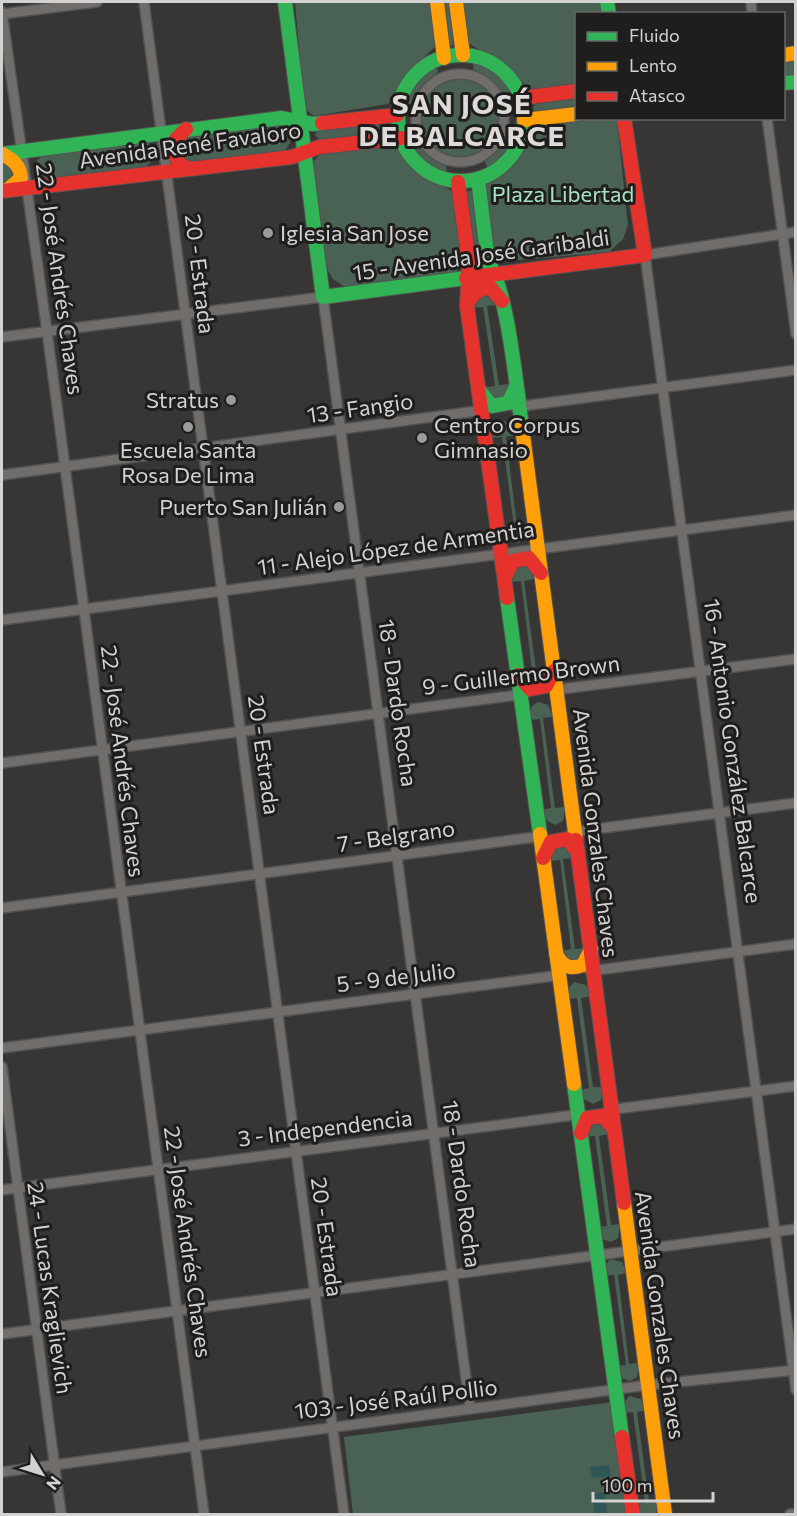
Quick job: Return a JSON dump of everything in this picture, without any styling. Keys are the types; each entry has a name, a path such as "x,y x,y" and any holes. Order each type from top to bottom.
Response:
{"main road":[{"name":"18 - Dardo Rocha","path":"285,2 323,297"},
{"path":"437,2 444,58"},
{"path":"456,2 463,55"},
{"path":"463,55 477,57 500,68 510,77 521,98 524,120 521,140 514,153 496,171 478,179 458,182 445,180 421,168 412,158 401,138 397,115 402,95 416,75 427,65 444,58 463,55"},
{"path":"521,98 575,91"},
{"path":"524,120 575,114"},
{"name":"Avenida René Favaloro","path":"2,154 280,118 301,123 397,115"},
{"path":"280,118 292,127 296,137 292,149 281,156"},
{"name":"16 - Antonio González Balcarce","path":"624,120 645,255"},
{"path":"186,129 176,139 172,148 180,165 188,168"},
{"name":"Avenida René Favaloro","path":"4,191 304,154 319,147 401,138"},
{"path":"2,154 18,162 21,171 21,178 4,191"},
{"name":"Avenida Gonzales Chaves","path":"478,179 488,262 496,273 519,406 665,1515"},
{"path":"458,182 469,263 466,280 466,306 480,391 633,1515"},
{"name":"15 - Avenida José Garibaldi","path":"323,297 645,255"},
{"path":"466,306 474,291 482,287 490,288 502,301"},
{"path":"480,391 492,406 500,406 508,403 516,387"},
{"path":"505,577 513,561 521,558 529,558 541,573"},
{"path":"519,675 530,689 538,689 546,686 554,671"},
{"path":"543,858 551,842 558,839 567,839 578,852"},
{"path":"556,954 560,963 567,968 576,968 583,965 591,949"},
{"path":"581,1133 587,1118 594,1116 603,1116 614,1129"}],"street":[{"path":"2,14 97,2"},
{"name":"20 - Estrada","path":"144,2 344,1515"},
{"name":"22 - José Andrés Chaves","path":"2,14 48,331 204,1515"},
{"path":"463,55 465,75"},
{"path":"444,58 446,77"},
{"path":"465,75 480,78 490,86 501,101 504,122 494,146 475,160 455,162 439,157 428,149 420,135 417,114 423,95 431,85 446,77 465,75"},
{"path":"501,101 521,98"},
{"name":"Avenida René Favaloro","path":"397,115 417,114"},
{"path":"504,122 524,120"},
{"path":"767,120 795,334"},
{"name":"Avenida René Favaloro","path":"401,138 420,135"},
{"name":"Avenida Gonzales Chaves","path":"475,160 478,179"},
{"path":"455,162 458,182"},
{"path":"645,255 795,232"},
{"name":"16 - Antonio González Balcarce","path":"645,255 739,951 795,1390"},
{"path":"2,337 323,297"},
{"name":"18 - Dardo Rocha","path":"323,297 470,1409"},
{"name":"13 - Fangio","path":"2,475 795,370"},
{"name":"11 - Alejo López de Armentia","path":"2,620 795,515"},
{"name":"9 - Guillermo Brown","path":"2,763 795,659"},
{"name":"7 - Belgrano","path":"2,908 120,890 260,874 795,803"},
{"name":"5 - 9 de Julio","path":"2,1048 795,944"},
{"name":"24 - Lucas Kraglievich","path":"2,1067 61,1515"},
{"name":"3 - Independencia","path":"2,1190 795,1086"},
{"path":"2,1334 795,1229"},
{"name":"103 - José Raúl Pollio","path":"2,1472 616,1389 794,1370"},
{"path":"790,1515 795,1514"}],"green space":[{"path":"295,2 434,2 438,44 410,71 399,92 388,104 314,116 305,109 304,105"},
{"path":"440,2 452,2 453,46 449,45"},
{"path":"462,2 602,2 604,12 575,12 575,86 530,89 502,63 468,43"},
{"path":"795,51 795,78 785,80 785,53"},
{"path":"480,61 502,75 511,88 508,93 501,93 489,80 474,71 473,64"},
{"path":"431,66 438,70 435,77 416,104 409,105 405,99 410,89 419,76"},
{"name":"Plaza Libertad","path":"461,79 476,82 489,91 498,104 501,119 498,134 489,147 476,156 461,159 446,156 433,147 424,134 421,119 424,104 433,91 446,82"},
{"name":"Plaza Libertad","path":"575,96 575,109 536,113 533,108 535,103"},
{"name":"Plaza Libertad","path":"575,118 575,120 617,121 628,225 623,239 609,252 498,262 493,258 484,186 513,158 528,130 534,126"},
{"path":"388,122 391,126 387,133 321,141 315,135 317,130"},
{"path":"282,124 291,137 284,151 189,163 183,160 178,144 184,137"},
{"name":"Plaza Libertad","path":"509,128 517,133 511,148 497,164 487,167 484,159"},
{"name":"Plaza Libertad","path":"413,141 419,142 430,155 446,164 447,173 439,174 423,164 410,150"},
{"path":"148,142 154,152 150,163 145,167 48,180 37,172 37,161 43,154"},
{"name":"Plaza Libertad","path":"383,146 399,150 421,173 455,193 463,265 456,272 345,287 333,279 325,266 313,162 321,153"},
{"path":"2,160 11,164 12,177 2,186"},
{"path":"473,191 480,267 476,266 466,192"},
{"path":"483,290 497,305 487,306 499,385 509,384 509,394 496,401 486,387 495,386 483,307 473,308"},
{"path":"501,420 510,423 515,435 506,437 517,526 527,525 525,539 518,543 508,538 504,528 514,526 502,437 492,438 493,427"},
{"path":"524,565 529,567 534,579 524,581 536,670 546,669 547,674 536,687 523,672 532,670 521,581 511,582 513,568"},
{"path":"539,702 548,705 553,717 543,718 555,808 565,807 563,821 555,825 544,819 542,810 551,808 540,719 530,720 531,709"},
{"path":"563,844 573,858 563,859 575,949 585,948 586,953 572,965 562,951 571,949 560,860 550,861 550,851"},
{"path":"574,982 586,985 591,996 581,998 593,1087 603,1087 601,1100 593,1104 582,1098 580,1090 589,1088 577,998 568,999 568,989"},
{"path":"599,1120 609,1134 599,1136 611,1225 620,1224 618,1238 611,1242 602,1239 597,1227 607,1226 595,1136 585,1137 586,1128"},
{"path":"610,1259 622,1262 627,1273 618,1275 629,1364 639,1363 637,1377 630,1381 621,1378 616,1366 626,1365 614,1275 604,1276 605,1266"},
{"path":"629,1396 641,1399 646,1410 637,1412 649,1501 658,1500 656,1514 640,1514 635,1503 645,1502 633,1412 623,1413 624,1403"},
{"path":"613,1402 627,1514 353,1514 344,1437"}],"water":[{"path":"609,1465 611,1476 592,1478 590,1467"},
{"path":"605,1492 607,1514 595,1514 592,1494"}],"traffic: fast":[{"path":"285,2 323,297 466,278"},
{"path":"607,2 609,12"},
{"path":"461,55 485,60 506,73 519,94 524,118 519,142 506,163 485,176 461,181 437,176 416,163 403,142 398,118 403,94 416,73 437,60 461,55"},
{"path":"785,83 796,82"},
{"path":"2,154 281,118 313,124 322,123"},
{"path":"478,179 488,262 495,275 506,316 522,427"},
{"path":"480,391 492,406 508,403 516,387"},
{"path":"507,598 540,834"},
{"path":"574,1084 622,1437"}],"traffic: slow":[{"path":"437,2 444,58"},
{"path":"456,2 463,55"},
{"path":"785,55 796,53"},
{"path":"524,120 575,114"},
{"path":"2,154 15,163 21,178 7,190"},
{"path":"522,427 576,840"},
{"path":"540,834 574,1084"},
{"path":"556,954 564,964 574,967 583,965 591,949"},
{"path":"624,1203 665,1514"}],"traffic: jam":[{"path":"521,98 575,91"},
{"path":"322,123 397,115"},
{"path":"466,278 645,255 624,120"},
{"path":"186,129 176,139 172,148 180,165 188,168"},
{"path":"2,191 292,157 319,147 401,138"},
{"path":"458,182 469,263 467,306 507,598"},
{"path":"467,305 476,292 486,288 491,288 502,301"},
{"path":"505,577 513,561 529,558 541,573"},
{"path":"518,675 530,689 546,686 554,671"},
{"path":"543,858 551,842 567,839 578,852"},
{"path":"576,840 624,1203"},
{"path":"581,1133 587,1118 603,1116 614,1129"},
{"path":"622,1437 633,1514"}],"place":[{"name":"Iglesia San Jose","path":"268,233"},
{"name":"Stratus","path":"231,400"},
{"name":"Escuela Santa Rosa De Lima","path":"188,427"},
{"name":"Centro Corpus Gimnasio","path":"422,438"},
{"name":"Puerto San Julián","path":"339,507"}],"district":[{"name":"SAN JOSÉ DE BALCARCE","path":"462,120"}]}
